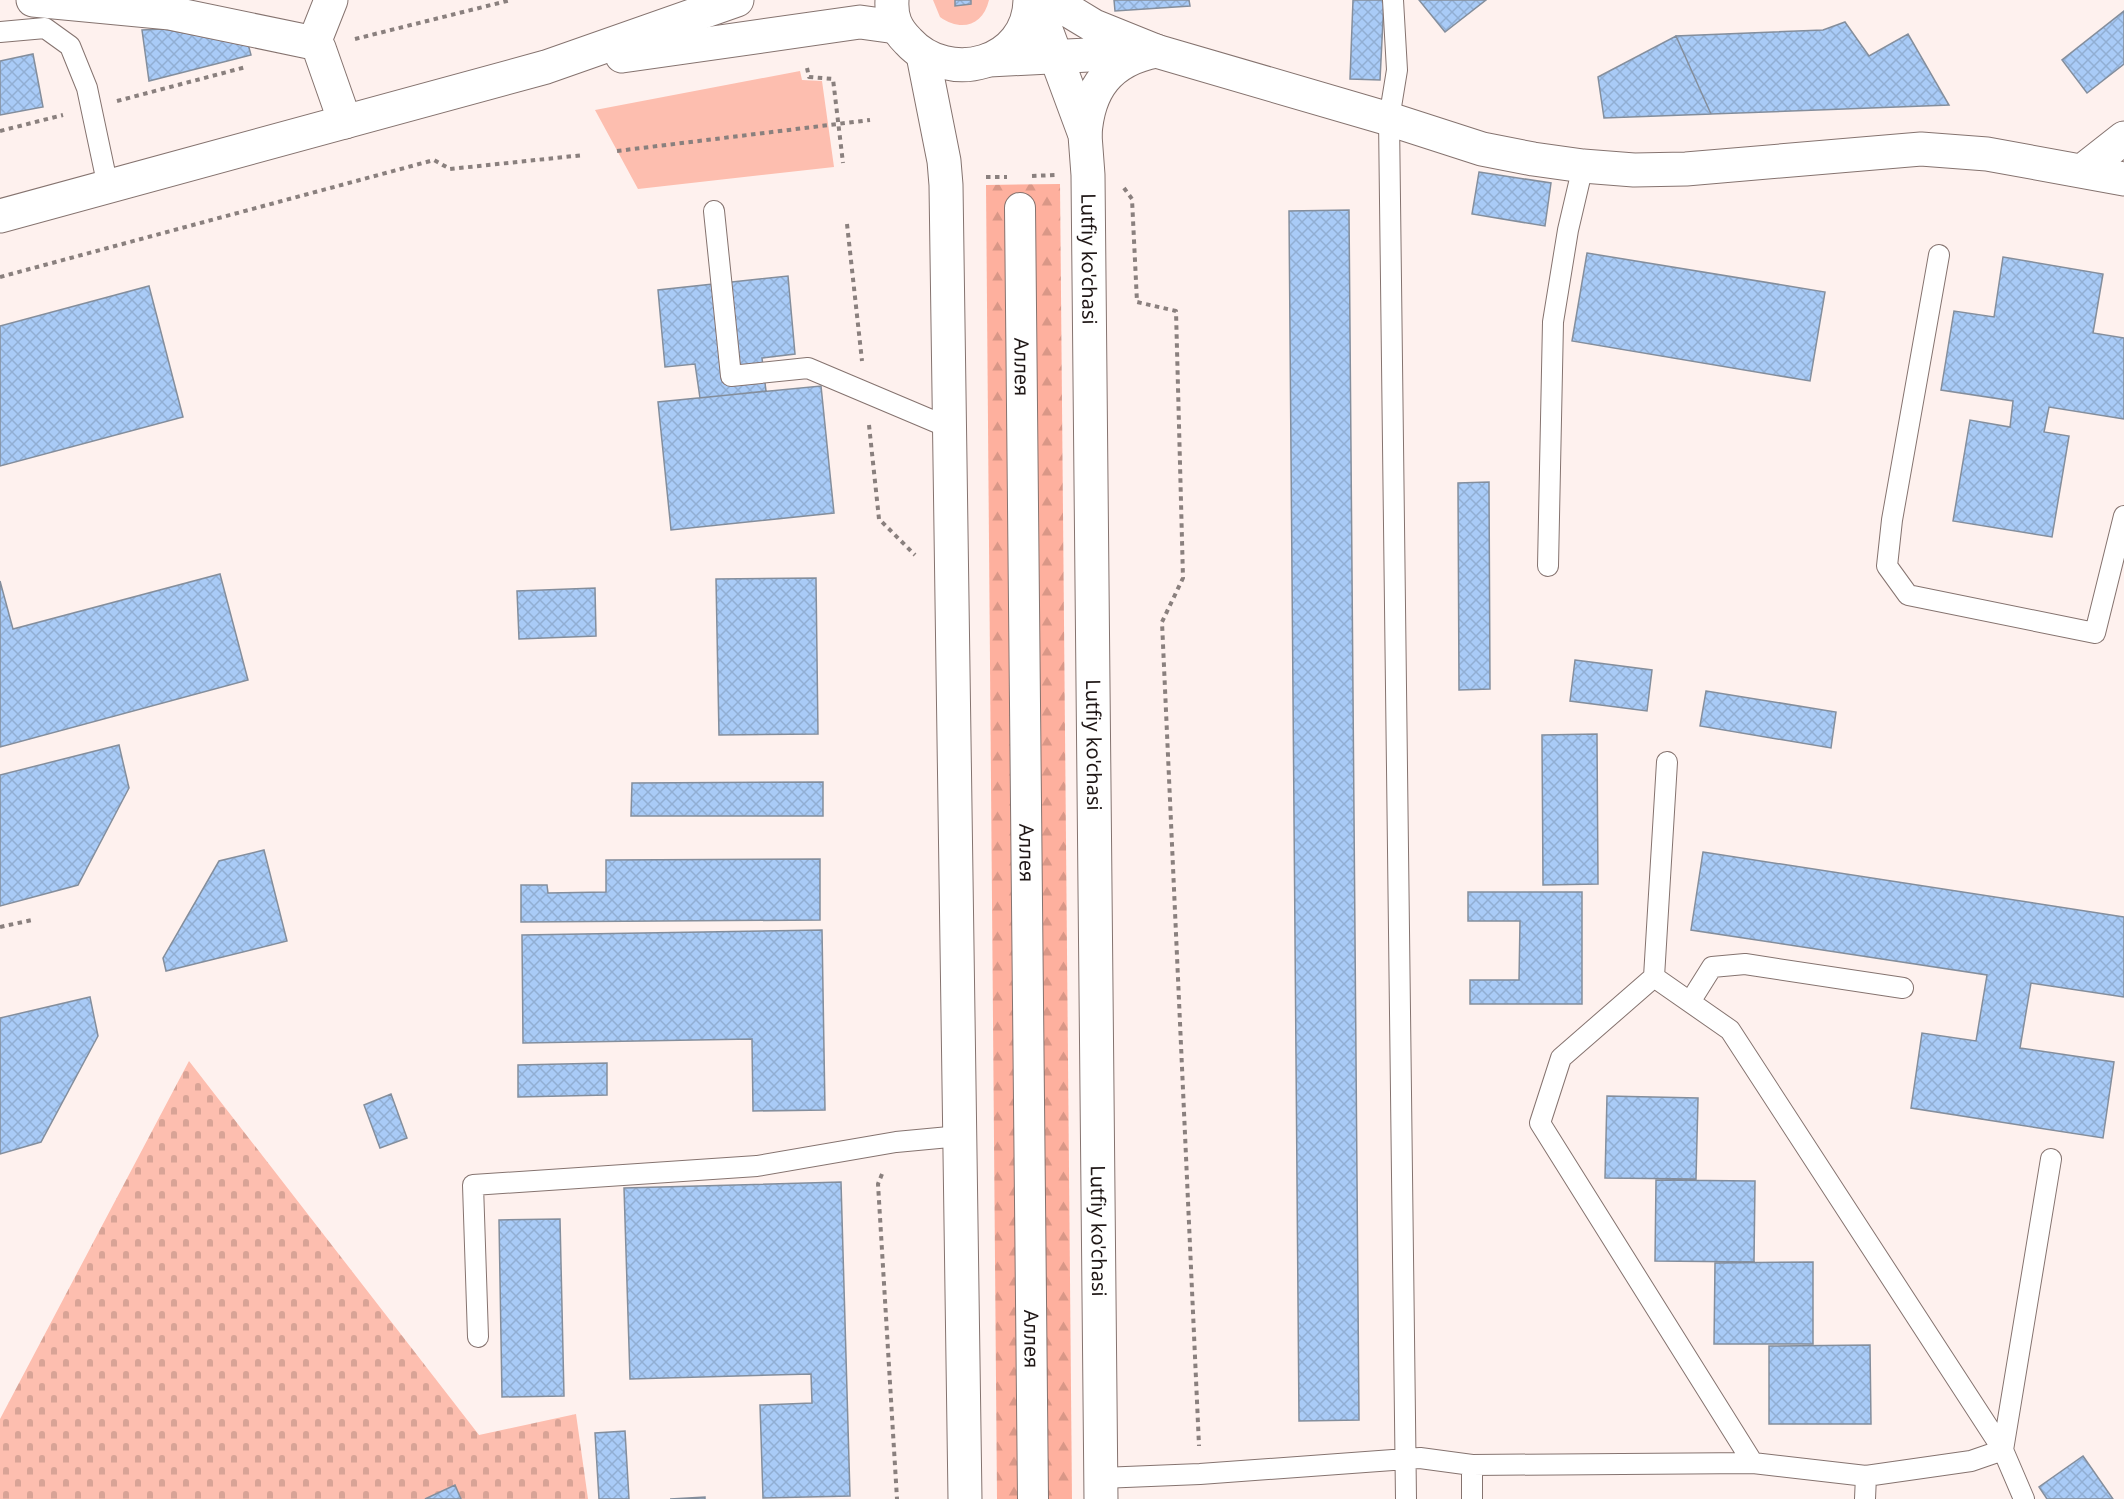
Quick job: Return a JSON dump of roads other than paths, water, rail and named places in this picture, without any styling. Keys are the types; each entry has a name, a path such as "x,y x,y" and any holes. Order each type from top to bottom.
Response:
{"main road":[{"path":"33,0 170,14 315,43 319,48 345,122"},
{"path":"315,43 331,0"},
{"path":"0,216 546,67 737,0"},
{"path":"923,55 956,66 978,64 989,60 1000,54 1017,38 1027,17 1030,0"},
{"name":"Lutfiy ko'chasi","path":"1035,0 1085,135 1088,223 1101,1489"},
{"path":"1051,0 1094,26 1156,51 1389,119 1482,149 1583,166 1634,170 1686,169 1921,149 1987,154 2124,179"},
{"path":"546,67 860,22 894,14 923,55 944,161 946,185 965,1499"},
{"path":"989,60 1156,51"},
{"path":"1085,135 1089,104 1095,90 1104,79 1126,61 1156,51"},
{"path":"2082,171 2124,138"}],"street":[{"name":"Аллея","path":"1020,208 1033,1499"}],"lane":[{"path":"1393,0 1397,70 1389,119 1406,1499"},
{"path":"0,32 45,28 70,46 87,88 108,187"},
{"path":"1548,566 1553,322 1568,230 1583,166"},
{"path":"714,212 731,376 808,368 950,428"},
{"path":"1940,255 1894,508 1887,566 1908,595 2095,633 2124,516"},
{"path":"1667,762 1654,977 1562,1058 1540,1123 1753,1463"},
{"path":"1690,1002 1712,967 1745,964 1903,988"},
{"path":"1654,977 1730,1030 2003,1450 2024,1499"},
{"path":"478,1336 473,1185 757,1166 896,1142 960,1136"},
{"path":"2003,1450 2051,1159"},
{"path":"1101,1489 1200,1474 1420,1458 1472,1465 1753,1463 1866,1476 1971,1461 2003,1450"},
{"path":"1472,1465 1472,1499"},
{"path":"1865,1499 1866,1476"}]}
